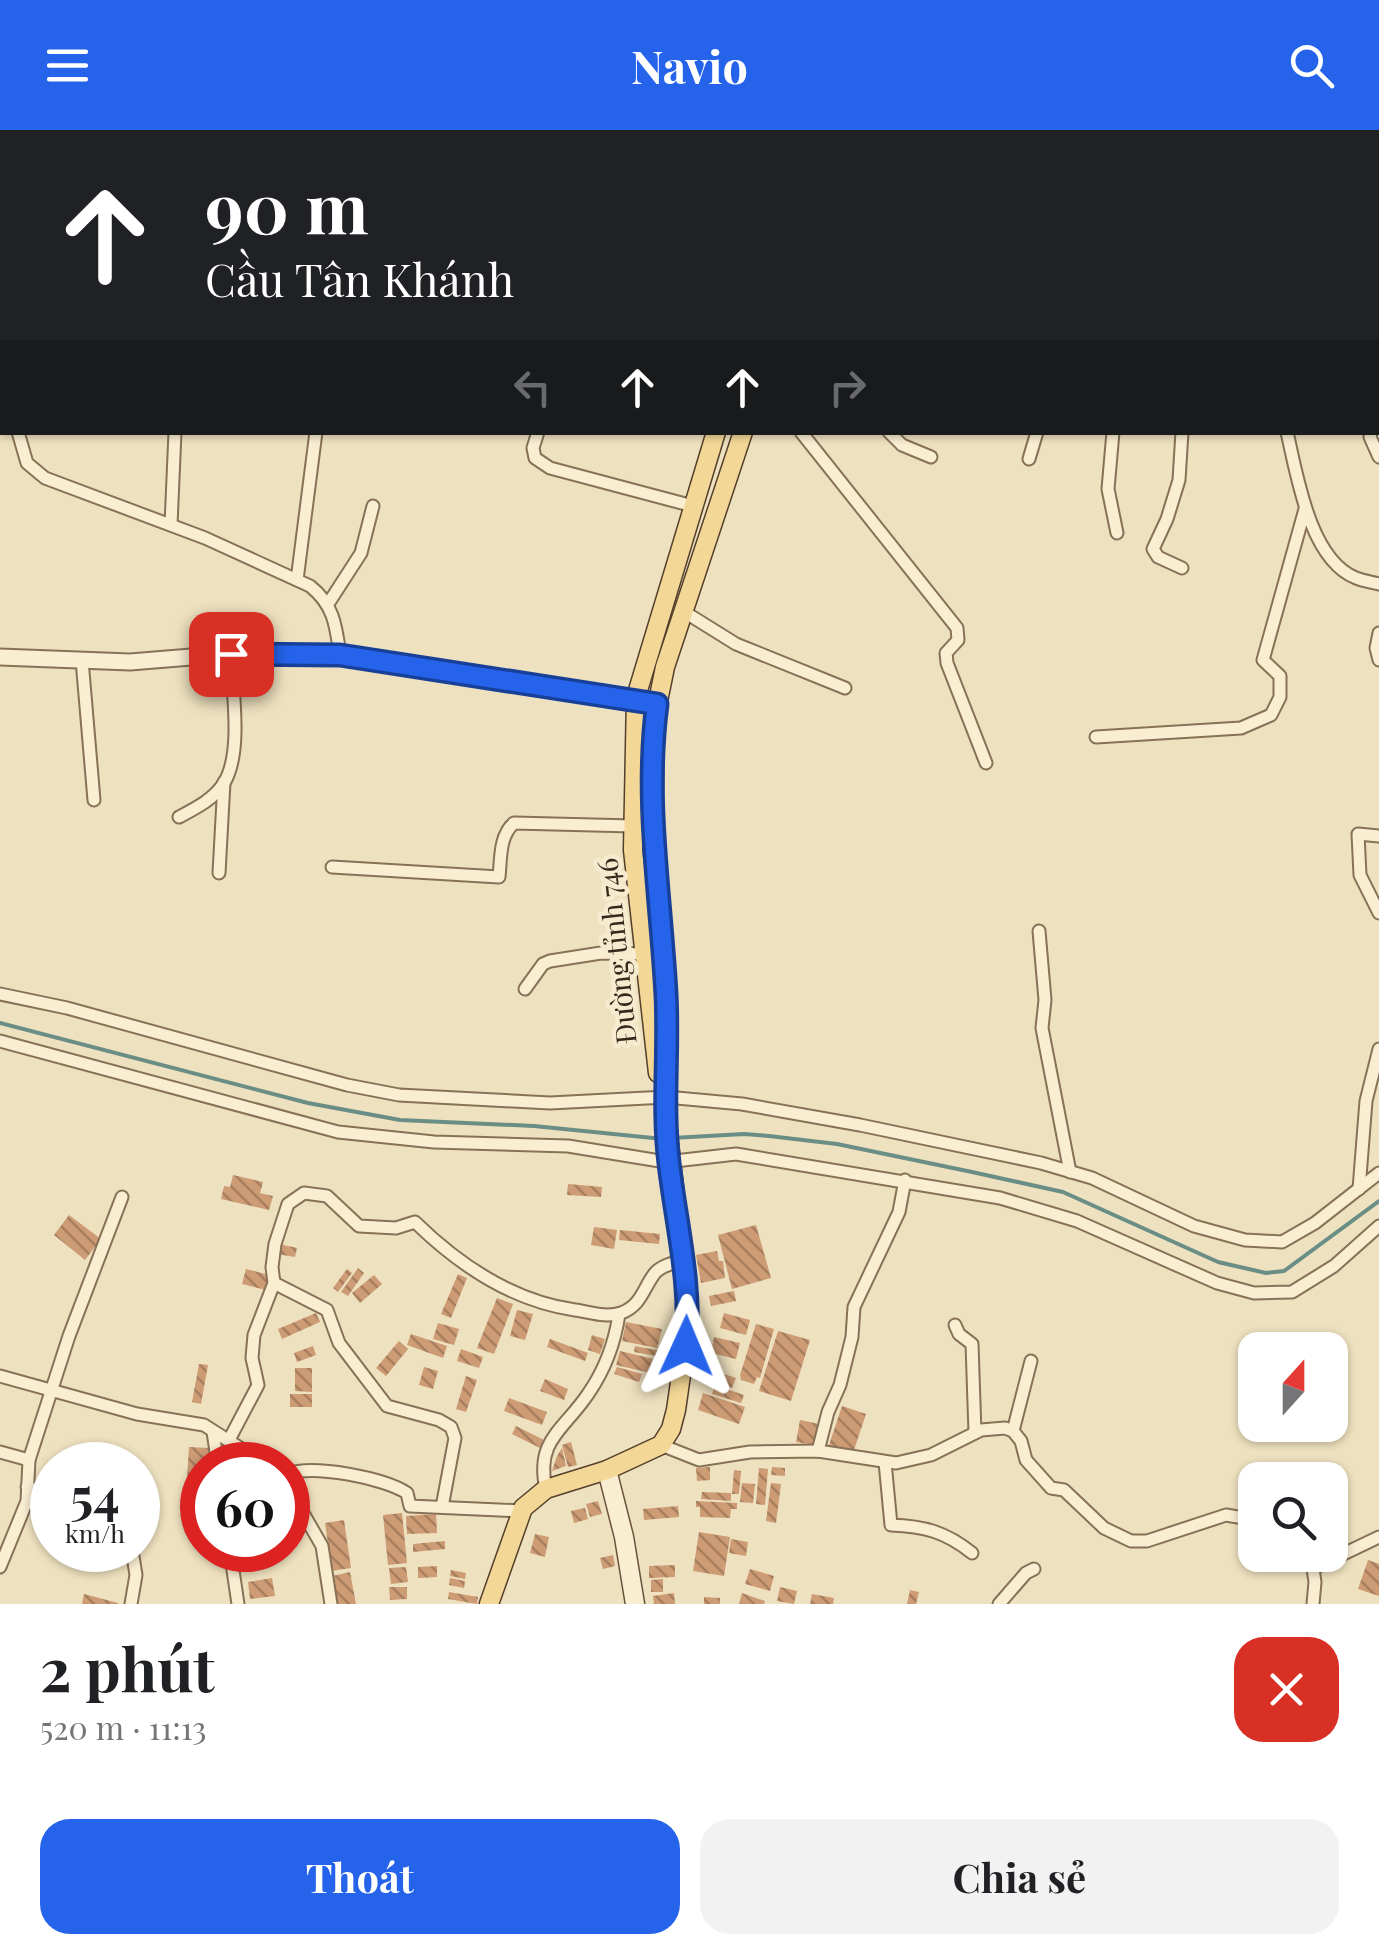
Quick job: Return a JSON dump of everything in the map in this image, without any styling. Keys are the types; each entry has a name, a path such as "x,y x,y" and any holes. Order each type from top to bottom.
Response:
{"main road":[{"name":"Đường tỉnh 746","path":"664,1096 652,1035 632,826 636,701 715,435"},
{"name":"Đường tỉnh 746","path":"664,1096 668,1034 652,840 657,704 683,611 742,435"},
{"path":"490,1604 522,1512 546,1489 607,1470 661,1445 671,1429 689,1319 664,1096"},
{"path":"607,1470 635,1604"}],"street":[{"path":"19,435 27,463 45,478 170,525 298,580 324,596 336,625 340,655"},
{"path":"170,525 176,435"},
{"path":"298,580 316,435"},
{"path":"537,435 535,458 550,468 693,506"},
{"path":"803,435 957,628 958,640 946,653 947,663 986,762"},
{"path":"892,435 902,445 931,456"},
{"path":"1029,459 1035,435"},
{"path":"1113,435 1108,488 1117,533"},
{"path":"1182,435 1178,480 1152,549 1158,557 1182,568"},
{"path":"1289,435 1305,509 1331,560 1353,578 1379,584"},
{"path":"328,604 361,553 373,506"},
{"path":"1096,737 1242,728 1271,716 1280,697 1280,676 1263,660 1305,509"},
{"path":"683,611 736,644 845,688"},
{"path":"1379,633 1379,660"},
{"path":"0,658 130,662 231,654 340,655 657,704"},
{"path":"218,873 224,782 234,737 231,654"},
{"path":"82,660 94,800"},
{"path":"180,817 205,803 224,782"},
{"path":"332,867 499,878 502,842 506,830 514,823 632,826"},
{"path":"1379,836 1358,834 1360,875 1379,913"},
{"path":"1038,932 1046,1000 1042,1028 1070,1172"},
{"path":"525,989 542,964 550,960 601,953 646,954"},
{"path":"0,994 67,1008 348,1086 398,1094 550,1104 664,1096 742,1104 860,1125 1092,1178 1194,1226 1245,1240 1282,1242 1316,1223 1379,1173"},
{"path":"0,1040 338,1132 434,1142 568,1146 669,1162 736,1154 1000,1198 1077,1221 1217,1284 1254,1293 1292,1292 1334,1266 1379,1226"},
{"path":"1359,1189 1366,1101 1379,1049"},
{"path":"818,1451 852,1337 854,1307 899,1212 904,1180"},
{"path":"230,1440 258,1385 252,1358 254,1334 274,1283 275,1244 288,1204 304,1193 327,1196 359,1226 396,1228 415,1222 437,1244 509,1293 556,1308 596,1315 619,1314 637,1304 655,1273 683,1260"},
{"path":"0,1567 27,1501 29,1460 52,1390 86,1287 122,1197"},
{"path":"274,1283 327,1310 339,1342 387,1406 451,1427 455,1438 442,1508"},
{"path":"546,1489 541,1460 559,1429 588,1395 606,1361 619,1314"},
{"path":"955,1325 959,1334 972,1344 975,1433"},
{"path":"1013,1431 1031,1360"},
{"path":"0,1376 137,1414 204,1426 233,1442"},
{"path":"661,1445 699,1460 762,1451 818,1451 896,1463 932,1454 975,1433 1005,1428 1020,1440 1026,1460 1051,1488 1064,1490 1104,1528 1131,1542 1147,1541 1226,1515 1238,1517"},
{"path":"213,1432 215,1442"},
{"path":"0,1452 29,1460"},
{"path":"885,1462 891,1525 924,1526 954,1538 972,1553"},
{"path":"310,1471 398,1486 408,1493 410,1506 522,1512"},
{"path":"310,1525 322,1546 331,1604"},
{"path":"1348,1549 1379,1537"},
{"path":"1000,1604 1026,1572 1034,1569"},
{"path":"131,1604 136,1572"},
{"path":"233,1572 238,1604"},
{"path":"1312,1572 1312,1604"}],"building":[{"path":"233,1175 263,1182 260,1193 273,1196 269,1210 221,1199 224,1186 230,1187"},
{"path":"568,1184 602,1187 601,1197 567,1195"},
{"path":"69,1215 101,1239 85,1260 54,1235"},
{"path":"756,1225 771,1278 732,1289 718,1235"},
{"path":"594,1227 617,1230 614,1249 591,1245"},
{"path":"620,1230 660,1234 659,1244 619,1240"},
{"path":"279,1244 297,1248 295,1257 277,1254"},
{"path":"717,1251 725,1278 701,1283 696,1255"},
{"path":"358,1268 364,1273 348,1296 341,1292"},
{"path":"246,1269 269,1275 266,1290 242,1284"},
{"path":"347,1269 352,1273 338,1292 333,1288"},
{"path":"458,1274 467,1278 451,1318 441,1314"},
{"path":"374,1275 382,1284 360,1303 352,1293"},
{"path":"734,1291 736,1301 711,1306 709,1296"},
{"path":"497,1298 513,1304 494,1354 477,1348"},
{"path":"517,1310 533,1314 525,1340 510,1336"},
{"path":"316,1313 320,1322 282,1339 278,1329"},
{"path":"724,1313 750,1320 746,1335 720,1328"},
{"path":"626,1322 662,1329 657,1348 622,1341"},
{"path":"438,1323 459,1329 454,1345 433,1339"},
{"path":"756,1324 774,1329 760,1378 754,1384 741,1380 740,1375"},
{"path":"778,1331 810,1340 791,1401 759,1391"},
{"path":"411,1334 447,1346 443,1358 407,1345"},
{"path":"592,1335 605,1339 600,1354 588,1350"},
{"path":"714,1337 740,1343 736,1359 711,1353"},
{"path":"550,1339 588,1353 585,1361 547,1347"},
{"path":"399,1341 408,1349 386,1376 376,1368"},
{"path":"313,1346 316,1355 297,1362 294,1353"},
{"path":"635,1346 662,1351 661,1357 634,1352"},
{"path":"461,1349 483,1357 479,1368 457,1361"},
{"path":"620,1351 662,1361 659,1375 616,1365"},
{"path":"199,1364 208,1365 201,1404 192,1402"},
{"path":"424,1367 438,1371 433,1389 419,1385"},
{"path":"617,1367 642,1374 639,1382 614,1374"},
{"path":"295,1368 312,1368 312,1392 295,1391"},
{"path":"718,1372 736,1378 732,1388 714,1382"},
{"path":"466,1376 477,1380 466,1412 456,1409"},
{"path":"545,1379 568,1389 564,1400 540,1391"},
{"path":"715,1385 744,1395 741,1403 712,1394"},
{"path":"703,1393 745,1407 739,1424 698,1410"},
{"path":"290,1394 312,1394 312,1407 290,1407"},
{"path":"509,1398 547,1412 542,1425 504,1411"},
{"path":"842,1406 866,1414 853,1453 829,1445"},
{"path":"800,1420 819,1424 815,1445 796,1442"},
{"path":"516,1426 544,1440 540,1448 512,1434"},
{"path":"571,1442 577,1465 568,1467 562,1445"},
{"path":"562,1448 566,1466 552,1471 557,1456"},
{"path":"710,1467 710,1480 697,1481 696,1468"},
{"path":"772,1467 785,1468 785,1476 771,1475"},
{"path":"759,1468 768,1469 765,1505 756,1504"},
{"path":"734,1470 741,1471 739,1494 732,1494"},
{"path":"742,1483 755,1484 753,1503 740,1502"},
{"path":"771,1483 781,1484 776,1523 766,1521"},
{"path":"702,1492 731,1493 731,1501 701,1499"},
{"path":"598,1501 602,1514 590,1517 586,1504"},
{"path":"696,1501 737,1503 737,1509 731,1509 730,1518 700,1517"},
{"path":"678,1506 679,1517 644,1520 643,1509"},
{"path":"585,1508 588,1519 574,1523 571,1511"},
{"path":"402,1513 407,1563 388,1565 383,1515"},
{"path":"436,1514 437,1533 407,1534 406,1516"},
{"path":"344,1520 351,1568 332,1571 325,1523"},
{"path":"699,1532 730,1537 724,1576 693,1571"},
{"path":"535,1534 549,1537 545,1557 530,1553"},
{"path":"731,1539 748,1542 746,1556 729,1553"},
{"path":"445,1541 445,1549 413,1552 413,1544"},
{"path":"613,1555 615,1566 603,1569 600,1558"},
{"path":"1368,1560 1379,1564 1379,1596 1358,1589"},
{"path":"675,1565 675,1577 649,1578 649,1566"},
{"path":"437,1566 437,1577 418,1578 418,1567"},
{"path":"406,1567 408,1582 391,1584 389,1568"},
{"path":"750,1569 774,1576 770,1591 745,1584"},
{"path":"451,1570 466,1573 465,1579 450,1576"},
{"path":"350,1572 356,1604 337,1604 332,1576"},
{"path":"272,1578 275,1596 250,1599 248,1582"},
{"path":"450,1578 465,1581 464,1588 449,1585"},
{"path":"663,1579 663,1592 651,1592 651,1580"},
{"path":"389,1587 407,1587 407,1599 390,1600"},
{"path":"780,1587 797,1591 794,1604 777,1601"},
{"path":"910,1590 919,1592 916,1604 907,1604"},
{"path":"449,1592 478,1597 477,1604 448,1599"},
{"path":"674,1593 675,1604 654,1604 653,1596"},
{"path":"742,1593 765,1601 764,1604 739,1604"},
{"path":"84,1594 118,1603 118,1604 82,1604"},
{"path":"812,1594 834,1598 833,1604 810,1604"},
{"path":"704,1597 720,1598 720,1604 704,1604"}],"waterway":[{"path":"0,1023 308,1103 400,1120 534,1126 663,1139"},
{"path":"672,1138 744,1134 837,1144 1063,1192 1218,1262 1266,1273 1284,1271 1379,1201"}],"route":[{"path":"231,654 340,655 657,704 652,840 668,1034 664,1096 686,1279 686,1346"}]}
